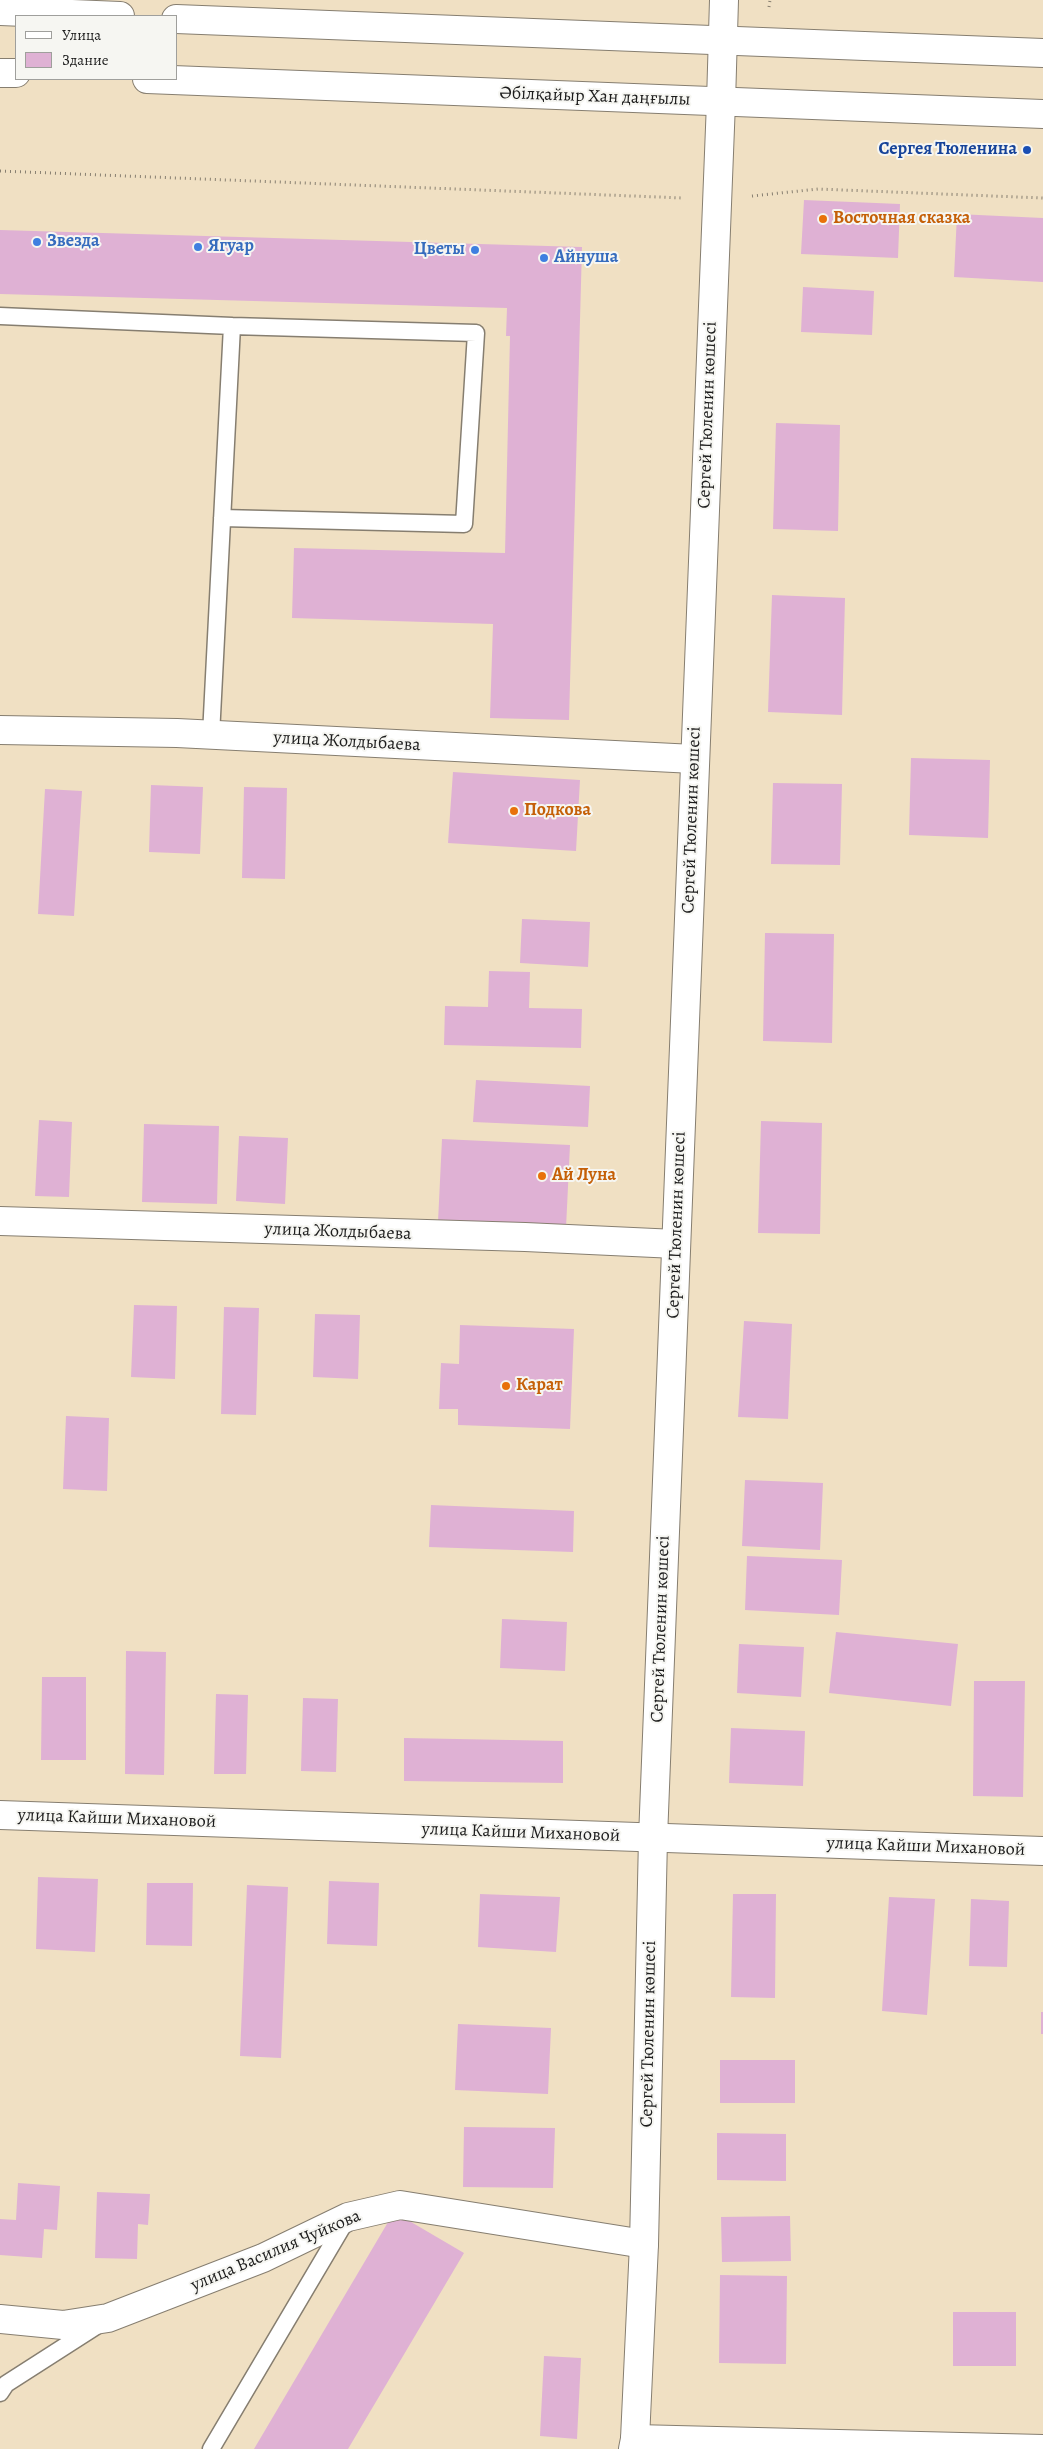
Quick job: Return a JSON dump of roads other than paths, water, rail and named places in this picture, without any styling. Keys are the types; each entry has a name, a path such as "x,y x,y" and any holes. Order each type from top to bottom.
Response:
{"main road":[{"name":"Сергей Тюленин көшесі","path":"634,2444 644,2244 653,1838 724,0"},
{"path":"0,11 96,15"},
{"path":"178,19 1043,53"},
{"path":"0,73 15,73"},
{"name":"Әбілқайыр Хан даңғылы","path":"172,80 1043,114"},
{"name":"улица Жолдыбаева","path":"0,730 211,735 694,760"},
{"name":"улица Жолдыбаева","path":"0,1222 525,1237 676,1244"},
{"name":"улица Кайши Михановой","path":"0,1815 1043,1851"},
{"name":"улица Василия Чуйкова","path":"0,2319 63,2325 108,2318 263,2258 348,2217 400,2205 644,2244"},
{"path":"634,2444 1043,2449"}],"lane":[{"path":"0,316 232,326 476,332 464,524 222,518"},
{"path":"211,735 232,326"},
{"path":"211,2449 348,2217"},
{"path":"0,2393 6,2384 108,2318"}],"place":[{"name":"Сергея Тюленина","path":"1027,150"},
{"name":"Восточная сказка","path":"823,219"},
{"name":"Звезда","path":"37,242"},
{"name":"Ягуар","path":"198,247"},
{"name":"Цветы","path":"475,250"},
{"name":"Айнуша","path":"544,258"},
{"name":"Подкова","path":"514,811"},
{"name":"Ай Луна","path":"542,1176"},
{"name":"Карат","path":"506,1386"}]}
